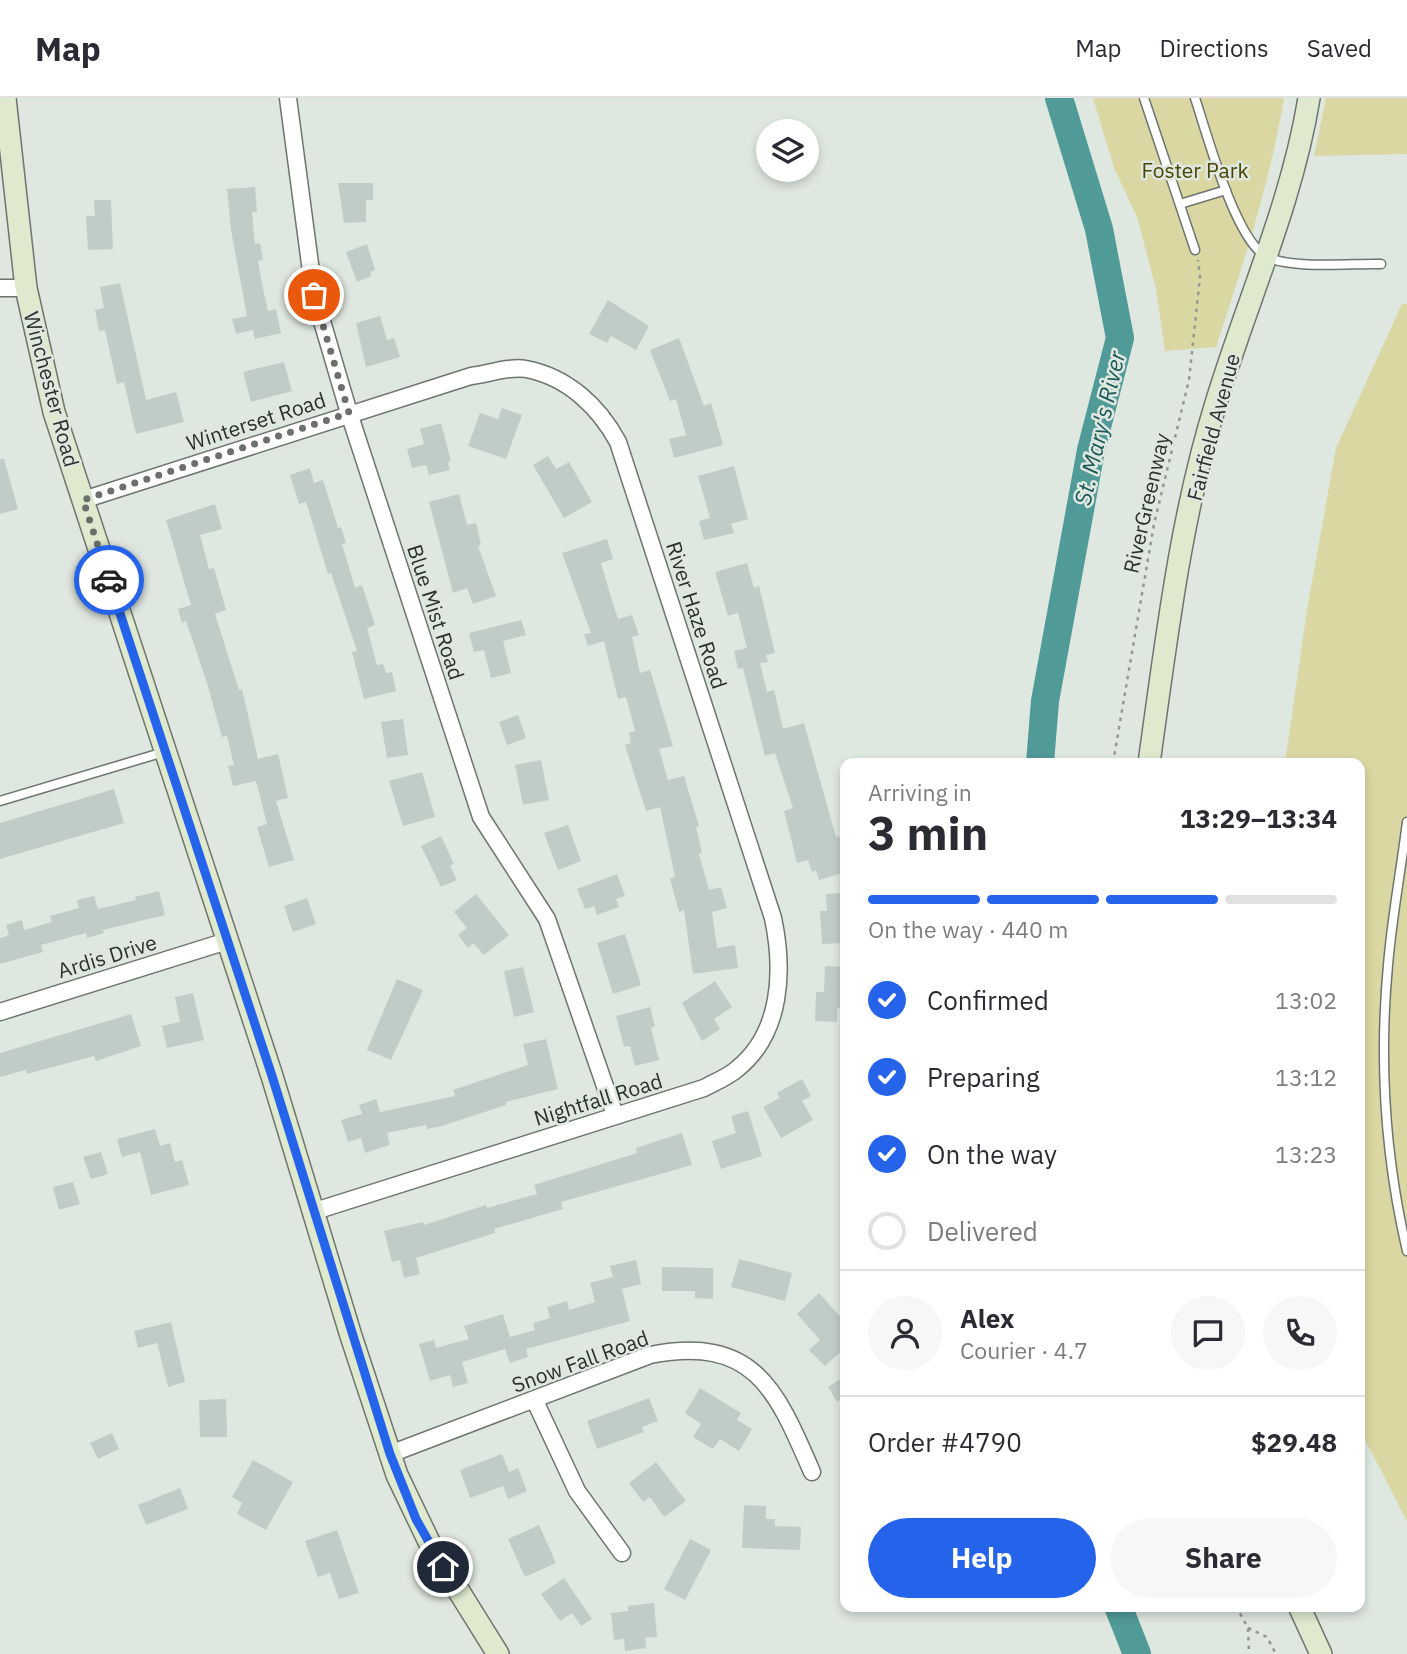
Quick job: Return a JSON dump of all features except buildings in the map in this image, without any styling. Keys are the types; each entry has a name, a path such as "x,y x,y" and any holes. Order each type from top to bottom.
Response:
{"street":[{"name":"Winchester Road","path":"5,98 26,288 54,412 227,941 390,1454 432,1548 499,1654"},
{"name":"Blue Mist Road","path":"288,98 314,295 349,413 481,817 547,919 615,1115"},
{"name":"Fairfield Avenue","path":"1150,758 1185,531 1215,405 1300,151 1309,98"},
{"path":"0,288 26,288"},
{"name":"Winterset Road","path":"83,500 471,376 525,369"},
{"name":"River Haze Road","path":"525,369 567,384 604,417 618,442 773,918"},
{"name":"Nightfall Road","path":"312,1212 704,1088 736,1070 759,1047 773,1015 780,972 773,918"},
{"name":"Ardis Drive","path":"0,1012 227,941"},
{"name":"Snow Fall Road","path":"390,1454 650,1355 681,1349 727,1356 749,1367 771,1389 789,1420 812,1472"},
{"path":"535,1401 577,1491 622,1553"},
{"path":"1302,1612 1321,1654"}],"lane":[{"path":"1144,98 1195,250"},
{"path":"1195,98 1226,191 1251,243 1264,256 1286,262 1381,264"},
{"path":"1180,204 1226,191"},
{"path":"0,801 164,752"},
{"path":"1407,822 1388,960 1384,1049 1391,1162 1407,1251"}],"path":[{"name":"RiverGreenway","path":"1114,758 1154,524 1189,380 1200,277 1195,250"},
{"path":"1239,1612 1248,1628 1249,1654"},
{"path":"1248,1628 1267,1637 1276,1654"}],"green space":[{"name":"Foster Park","path":"1093,98 1284,98 1263,193 1216,347 1165,351 1156,289 1137,217 1114,168"},
{"path":"1326,98 1407,98 1407,154 1314,156"},
{"path":"1402,304 1407,304 1407,1521 1365,1440 1365,758 1286,758 1307,610 1336,448"}],"waterway":[{"name":"St. Mary's River","path":"1040,758 1045,701 1091,450 1120,338 1099,229 1059,98"},
{"name":"St. Mary's River","path":"1120,1612 1137,1654"}],"way so far":[{"path":"109,580 83,500 349,413 314,295"}],"route":[{"path":"109,580 272,1076 312,1212 397,1475 416,1519 443,1567"}]}
